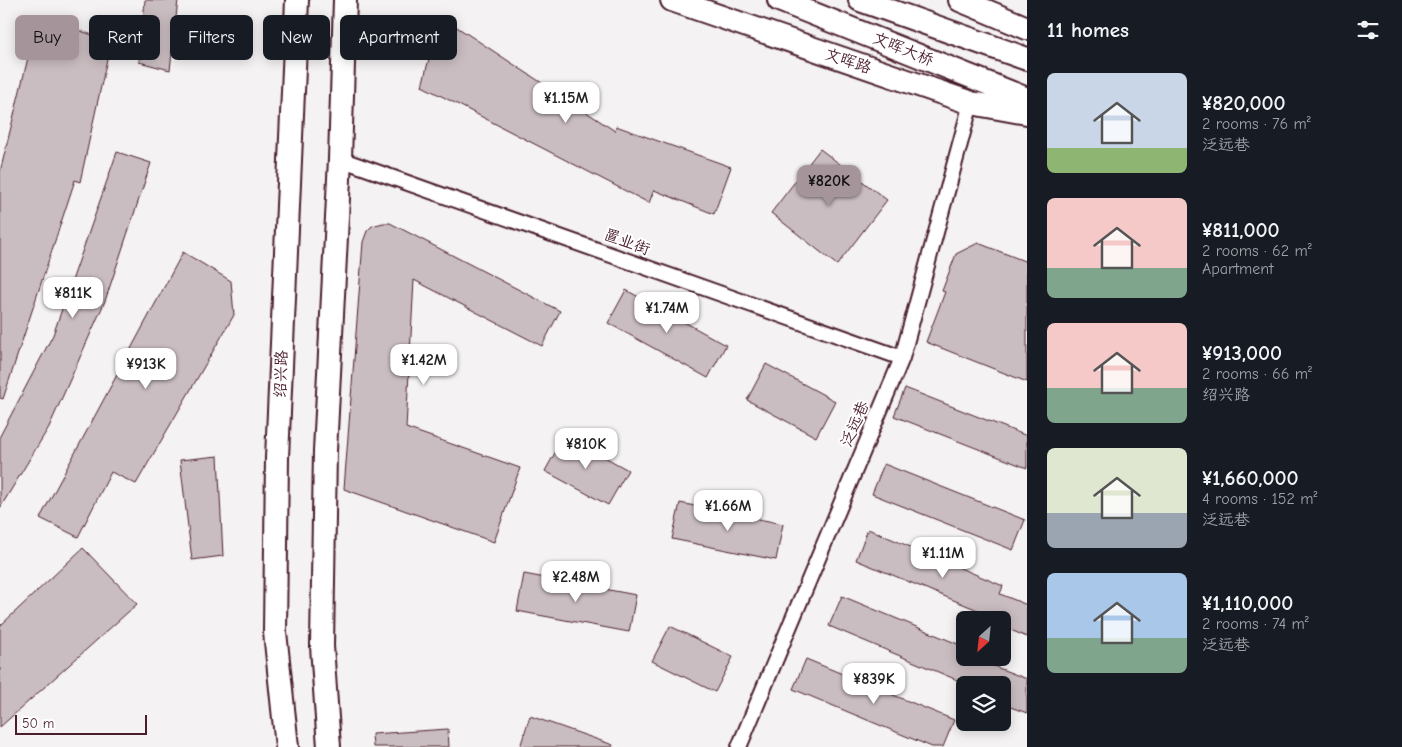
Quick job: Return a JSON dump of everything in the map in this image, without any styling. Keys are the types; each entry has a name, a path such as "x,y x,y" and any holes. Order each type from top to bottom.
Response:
{"main road":[{"name":"绍兴路","path":"287,747 275,632 277,458 297,0"},
{"path":"329,747 322,646 325,451 340,159 345,0"},
{"name":"文晖路","path":"672,0 971,104 1027,113"},
{"name":"文晖大桥","path":"860,0 1027,59"},
{"path":"960,0 1027,28"},
{"name":"文晖大桥","path":"789,3 1027,99"}],"street":[{"name":"泛远巷","path":"739,747 902,358 971,104"},
{"name":"置业街","path":"340,159 902,358"}],"building":[{"path":"145,0 178,0 176,15 170,15 170,70 139,62 139,60 160,60 160,15 144,15"},
{"path":"457,27 615,131 616,126 731,167 714,214 654,190 649,203 422,86 429,60 457,60"},
{"path":"79,30 89,34 89,60 107,60 80,182 75,180 3,399 0,398 0,172 27,60 79,60"},
{"path":"820,149 887,200 837,265 771,213"},
{"path":"117,152 151,163 105,301 49,427 0,508 0,436 53,335"},
{"path":"390,223 560,311 542,346 414,280 406,428 520,468 494,542 344,489 363,242 367,231 372,226"},
{"path":"978,243 1027,262 1027,382 926,342 945,292 942,291 956,254"},
{"path":"183,252 231,281 234,315 136,484 111,472 78,537 40,518"},
{"path":"626,290 726,345 708,378 608,323"},
{"path":"766,364 835,401 816,437 747,400"},
{"path":"905,388 1027,436 1027,468 894,416"},
{"path":"565,435 628,470 608,505 545,471"},
{"path":"218,456 223,556 192,560 180,460"},
{"path":"884,464 1025,520 1013,550 872,494"},
{"path":"680,503 783,524 776,560 672,539"},
{"path":"868,529 1003,586 1000,594 1027,605 1027,637 1011,630 1011,611 980,611 856,560"},
{"path":"83,548 137,604 0,727 0,626"},
{"path":"524,574 636,595 629,632 517,611"},
{"path":"842,596 956,643 956,666 993,666 1027,679 1027,713 1011,707 1011,676 956,676 956,680 829,626"},
{"path":"670,626 733,657 715,692 652,661"},
{"path":"806,659 954,720 943,747 932,747 793,689"},
{"path":"530,716 613,745 612,747 520,747"},
{"path":"448,729 449,747 373,747 372,734"}]}
